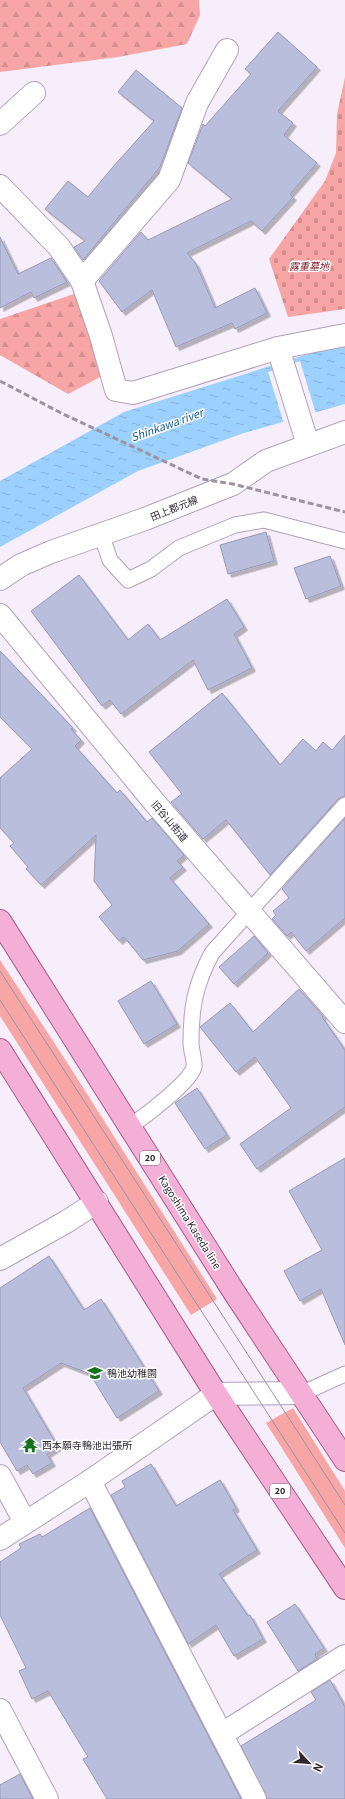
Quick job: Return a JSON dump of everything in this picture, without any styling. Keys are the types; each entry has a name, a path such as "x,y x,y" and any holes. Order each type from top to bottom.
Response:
{"main road":[{"name":"Kagoshima Kaseda line","path":"0,921 241,1302 303,1393 345,1460"},
{"name":"20","path":"1,1054 97,1202 216,1394 345,1588"}],"street":[{"path":"82,281 169,180 197,103 227,50"},
{"path":"0,124 34,93"},
{"path":"0,186 58,246 82,281 101,336 116,390 133,393 278,348 345,335"},
{"path":"278,348 308,445"},
{"name":"田上郡元線","path":"0,579 21,566 51,552 145,519 233,484 266,461 345,432"},
{"name":"旧谷山街道","path":"0,615 155,803 345,1022"},
{"path":"0,1259 66,1222 97,1202"},
{"path":"0,1539 90,1481 216,1394 303,1393"},
{"path":"0,1476 25,1522"},
{"path":"90,1481 255,1799"},
{"path":"222,1734 345,1656"},
{"path":"0,1710 47,1799"}],"lane":[{"path":"100,534 110,560 128,580 151,569 179,548 235,525 264,520 345,541"},
{"path":"130,1127 186,1081 194,1067 191,1044 193,1001 200,975 212,953 345,804"},
{"path":"303,1393 345,1374"}],"green space":[{"path":"0,0 199,0 200,15 187,44 118,57 0,72"},
{"name":"露重墓地","path":"345,77 345,309 288,317 269,259 325,181 336,153 337,114"},
{"path":"77,293 104,375 68,394 0,355 0,319"},
{"path":"0,960 68,1064 217,1299 191,1315 0,1016"},
{"path":"293,1408 345,1491 345,1548 266,1423"}],"water":[{"name":"Shinkawa river","path":"345,346 345,404 244,433 138,471 0,547 0,481 124,412 327,348"}],"pier":[{"path":"300,361 316,414 284,424 268,372"}],"building":[{"path":"278,32 317,67 278,111 293,123 284,135 317,163 290,194 293,197 262,231 251,221 187,253 196,264 215,308 255,288 267,313 235,329 232,323 176,347 152,290 122,312 99,281 141,232 148,240 232,199 188,163 203,124 205,126 251,74 245,69"},
{"path":"136,70 182,108 160,167 83,260 74,247 85,241 45,209 68,181 88,197 154,121 118,92"},
{"path":"0,237 18,274 51,258 67,282 34,298 31,292 0,308"},
{"path":"266,532 274,561 228,574 220,545"},
{"path":"330,556 341,586 306,599 294,568"},
{"path":"79,575 128,640 148,624 160,640 227,599 244,627 234,634 252,668 208,690 193,660 121,714 110,700 102,706 31,611"},
{"path":"0,651 73,728 71,729 81,740 75,746 117,793 120,790 147,822 152,818 184,855 177,861 183,867 170,878 209,924 178,951 143,960 124,937 119,941 99,917 112,905 94,881 96,835 41,885 26,869 28,867 10,846 14,843 0,828 0,778 32,749 0,717"},
{"path":"222,693 280,765 303,739 316,751 323,742 332,750 345,735 345,796 338,799 270,875 226,820 203,839 171,802 182,794 149,752"},
{"path":"345,818 345,918 306,951 291,932 287,936 272,919 276,915 273,911 289,898 282,889"},
{"path":"254,936 268,953 234,984 219,967"},
{"path":"151,981 177,1024 144,1044 118,1001"},
{"path":"299,989 323,1016 322,1017 345,1050 345,1107 257,1169 240,1144 291,1108 255,1057 236,1072 200,1027 230,1003 253,1032"},
{"path":"197,1088 227,1135 205,1149 175,1103"},
{"path":"345,1158 345,1345 321,1289 300,1301 284,1271 322,1250 289,1191"},
{"path":"49,1256 84,1310 101,1299 159,1391 117,1418 90,1374 61,1363 23,1388 58,1447 47,1454 52,1463 33,1474 27,1465 17,1471 0,1442 0,1288"},
{"path":"151,1464 176,1506 220,1480 236,1508 233,1510 257,1550 219,1574 248,1616 250,1615 263,1639 234,1656 216,1625 188,1644 111,1495 125,1487 122,1481"},
{"path":"90,1508 241,1799 107,1799 83,1759 88,1757 48,1691 32,1699 19,1671 26,1668 0,1615 0,1562 21,1548 19,1544 40,1534 42,1537"},
{"path":"295,1604 324,1648 315,1654 317,1659 298,1671 267,1622"},
{"path":"330,1680 345,1707 345,1799 267,1799 241,1746 316,1700 311,1692"},
{"path":"20,1774 33,1799 0,1799 0,1785"}],"tram line":[{"path":"0,971 345,1505"},
{"path":"0,1000 345,1533"}],"railway":[{"path":"0,381 61,413 202,479 233,484 345,512"}],"place":[{"name":"鴨池幼稚園","path":"95,1373"},
{"name":"西本願寺鴨池出張所","path":"30,1445"}]}
